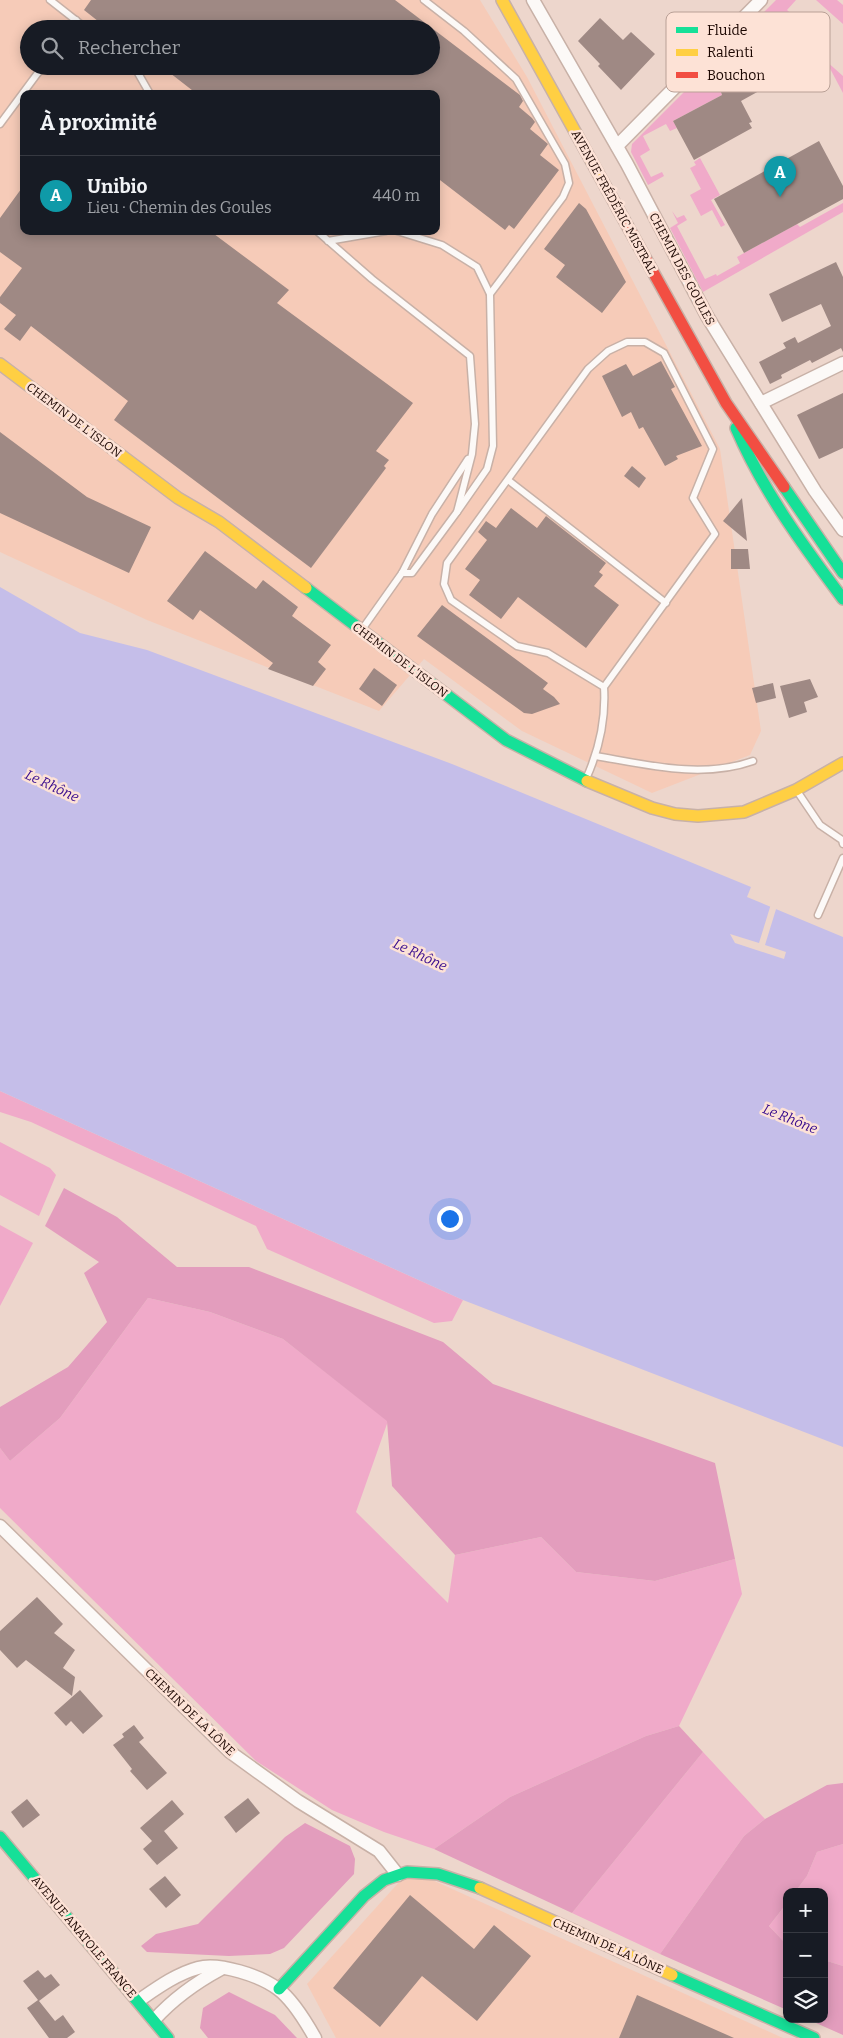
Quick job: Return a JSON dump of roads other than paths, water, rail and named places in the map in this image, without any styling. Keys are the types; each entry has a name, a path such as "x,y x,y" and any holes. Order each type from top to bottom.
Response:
{"street":[{"name":"AVENUE FRÉDÉRIC MISTRAL","path":"502,0 726,403 843,573"},
{"name":"CHEMIN DES GOULES","path":"533,0 617,146 707,316 815,491 843,530"},
{"path":"749,12 761,0"},
{"path":"617,146 670,92"},
{"path":"761,403 843,363"},
{"name":"CHEMIN DE L'ISLON","path":"0,364 178,498 219,522 506,740 586,780 652,808 675,814 698,816 744,812 796,790 843,762"},
{"name":"AVENUE FRÉDÉRIC MISTRAL","path":"726,403 746,455 796,537 843,599"},
{"name":"CHEMIN DE LA LÔNE","path":"0,1526 230,1752 298,1802 379,1851 398,1875"},
{"name":"AVENUE ANATOLE FRANCE","path":"0,1836 168,2038"},
{"name":"CHEMIN DE LA LÔNE","path":"279,1989 364,1896 384,1880 407,1872 438,1874 477,1887 814,2038"},
{"path":"138,2001 165,1982 179,1975 200,1967 223,1968 247,1974 279,1989 315,2038"},
{"path":"154,2020 170,2002 223,1968"}],"lane":[{"path":"50,0 76,20"},
{"path":"424,0 464,31 516,79 565,164 568,183 562,198 490,294"},
{"path":"25,90 35,75"},
{"path":"139,75 148,90"},
{"path":"0,124 20,96"},
{"path":"321,235 372,279 470,356 475,424 472,454 457,512"},
{"path":"328,241 363,235"},
{"path":"402,573 412,573 457,512 487,469 493,446 490,294 477,267 442,244 411,235"},
{"path":"586,780 596,756 605,708 604,687 716,534 693,498 713,449 664,353 645,342 627,342 608,351 588,369 447,563 444,584 451,600 517,646 548,652 604,687"},
{"path":"361,630 402,573 432,514 472,454"},
{"path":"508,480 666,603"},
{"path":"596,756 674,770 734,768 753,761"},
{"path":"796,790 820,825 842,840 843,844"},
{"path":"818,915 843,858"}],"water":[{"name":"Le Rhône","path":"0,587 80,633 147,650 452,764 751,887 747,897 843,937 843,1447 463,1300 0,1091"}],"place":[{"name":"Unibio","path":"780,197"}]}
